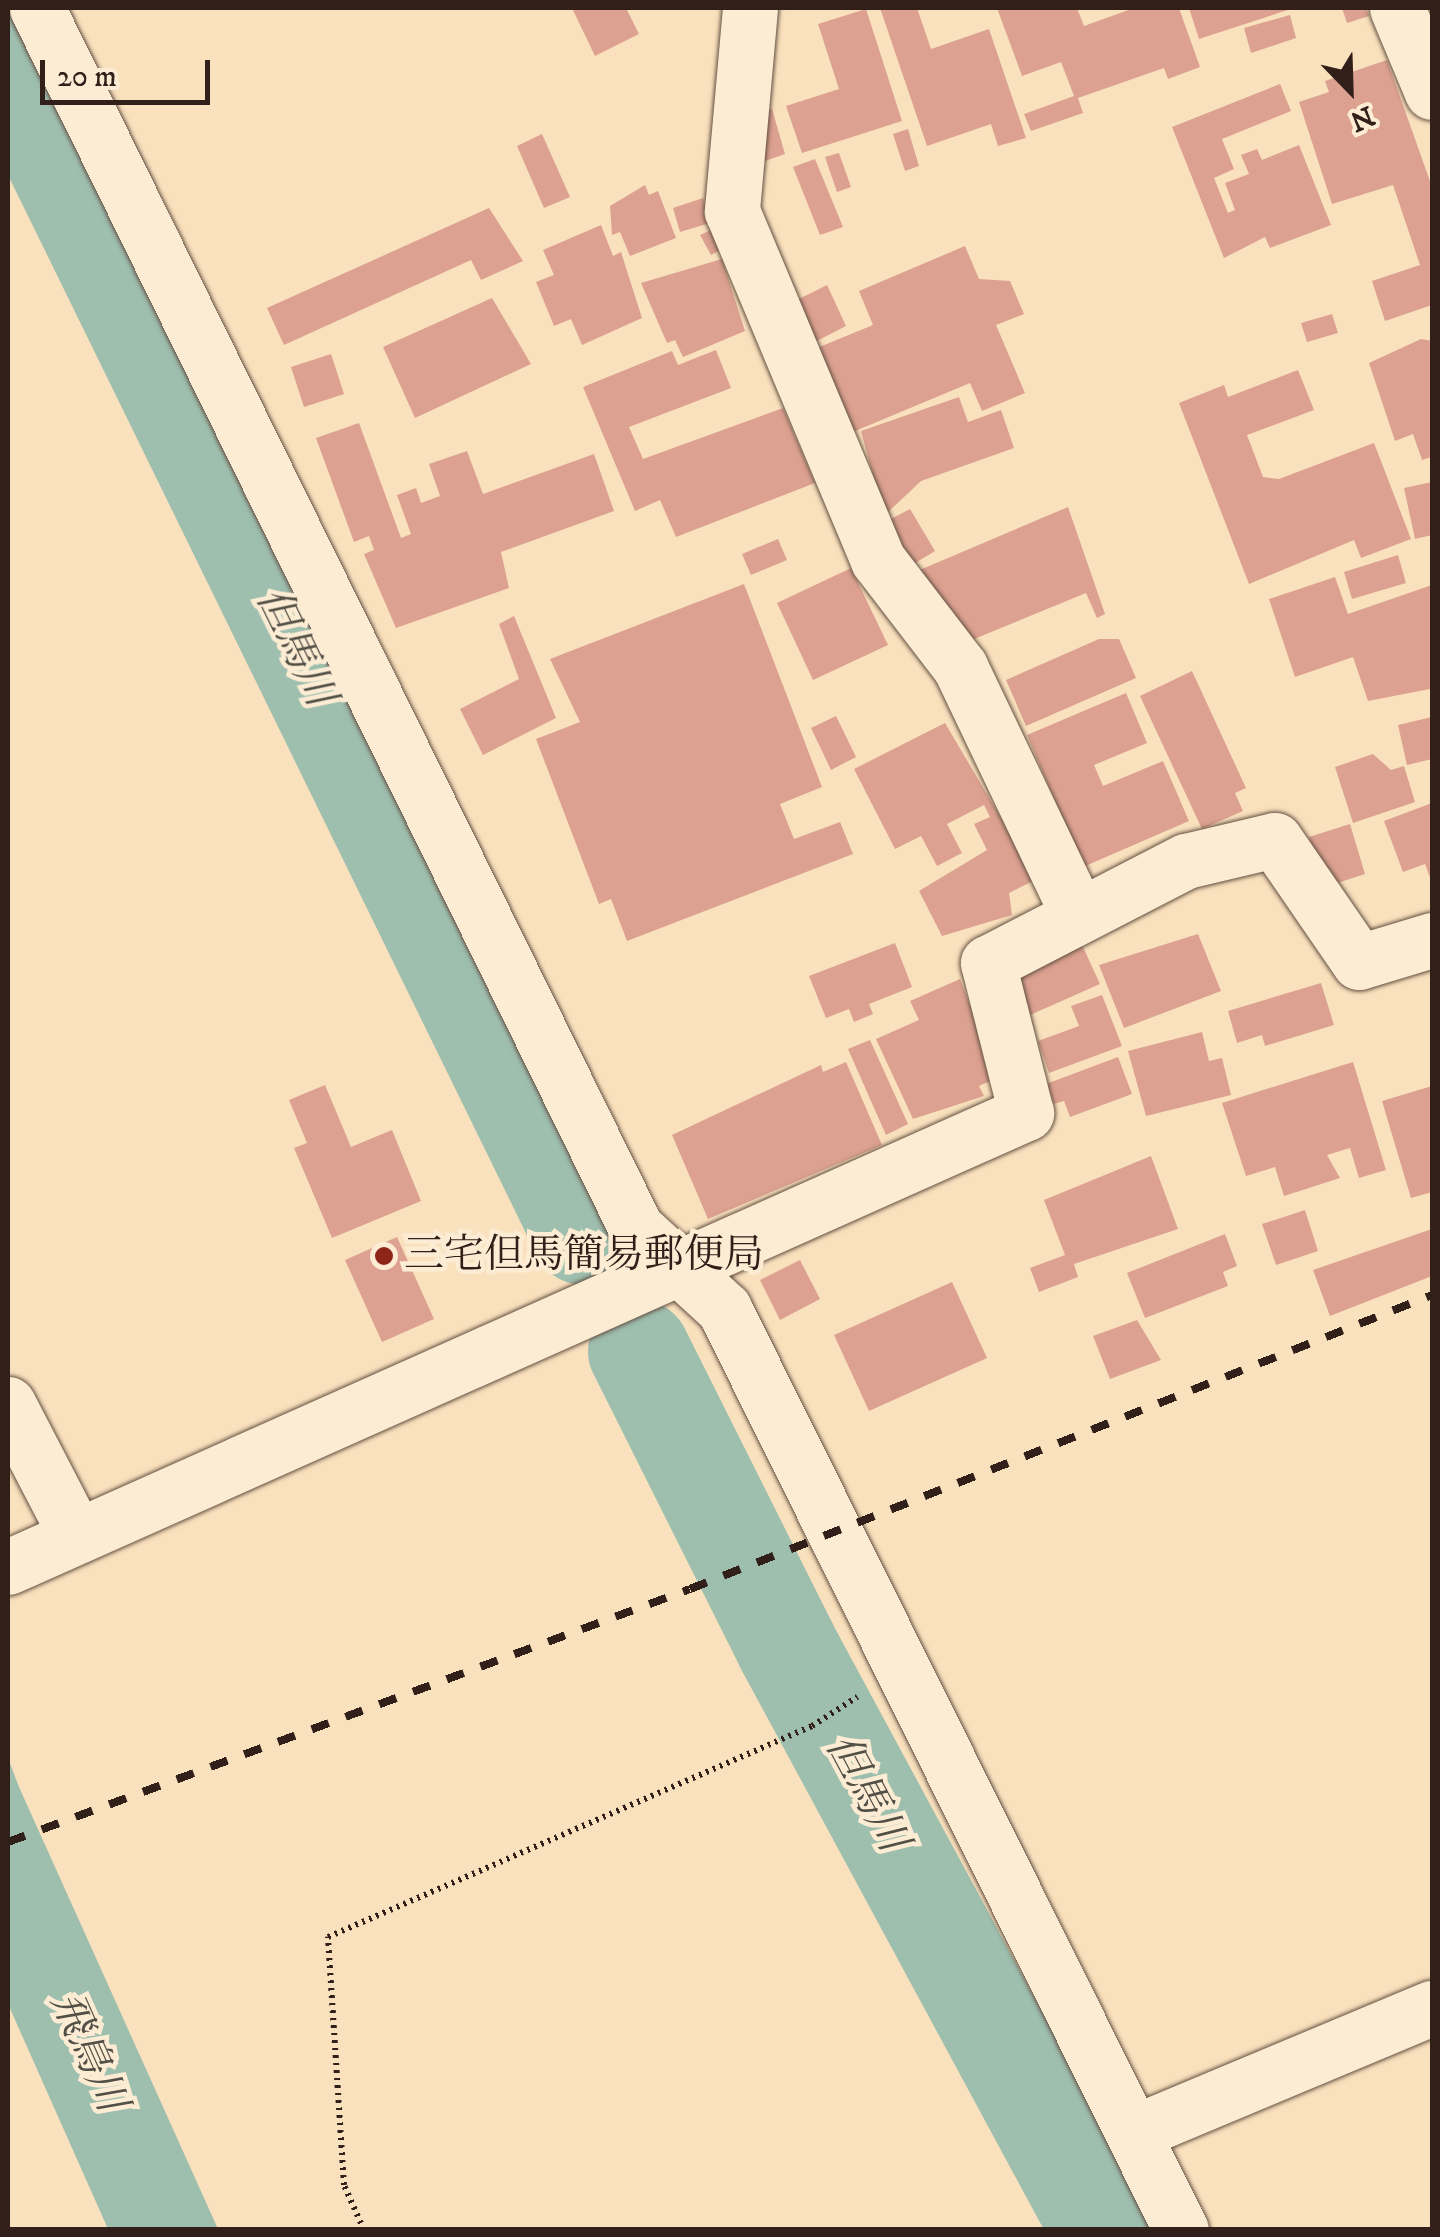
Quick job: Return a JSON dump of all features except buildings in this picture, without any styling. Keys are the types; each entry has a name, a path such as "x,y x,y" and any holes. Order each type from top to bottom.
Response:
{"street":[{"path":"37,8 636,1228 674,1268 724,1309 838,1530 897,1670 1134,2132 1180,2230"},
{"path":"750,8 732,212 878,560 960,667 1076,910"},
{"path":"1396,8 1432,92"},
{"path":"8,1404 41,1551 1026,1113 988,963 1076,910 1186,861 1275,840 1359,962 1432,940"},
{"path":"1134,2132 1432,2008"}],"path":[{"path":"364,2230 344,2185 328,1937 812,1726 897,1670"}],"water":[{"name":"飛鳥川","path":"8,1758 218,2229 108,2229 8,2004"}],"waterway":[{"name":"但馬川","path":"8,59 583,1234"},
{"name":"但馬川","path":"639,1351 786,1645 1102,2230"}],"railway":[{"path":"8,1842 690,1589 1432,1295"}],"place":[{"name":"三宅但馬簡易郵便局","path":"384,1256"}]}
